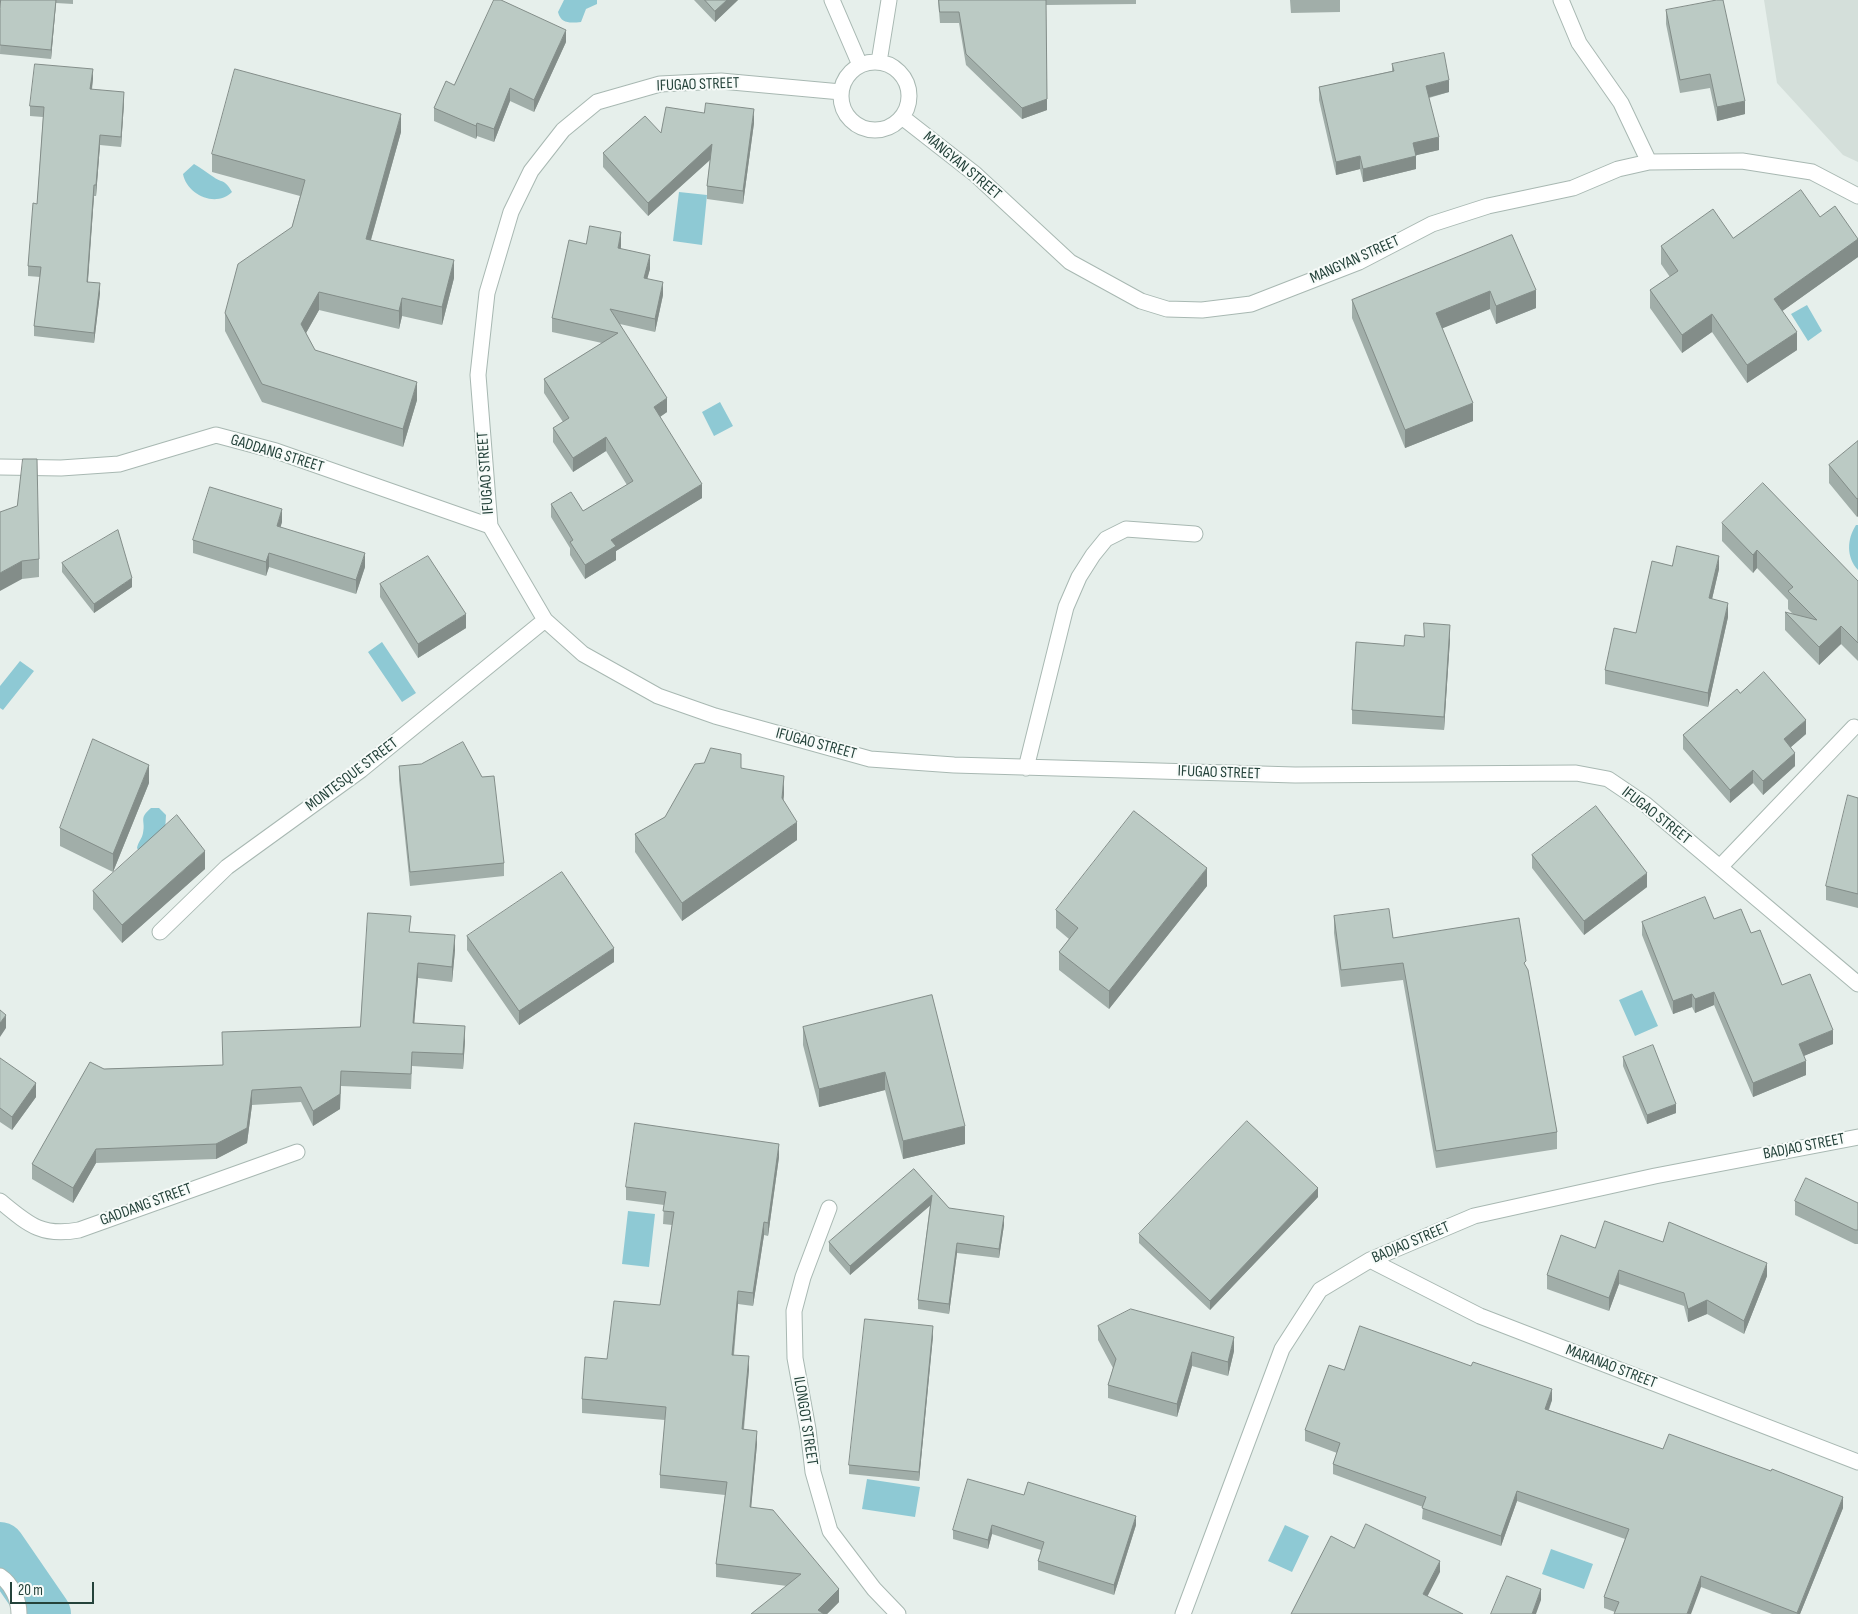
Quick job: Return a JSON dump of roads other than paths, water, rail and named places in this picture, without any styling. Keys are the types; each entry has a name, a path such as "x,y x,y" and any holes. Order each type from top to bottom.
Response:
{"street":[{"path":"832,0 860,65"},
{"path":"879,62 889,0"},
{"path":"1561,0 1579,43 1621,103 1649,162"},
{"path":"869,62 879,62 889,64 898,70 909,87 910,98 908,108 894,125 884,129 873,130 853,122 841,103 841,92 844,81 851,71 869,62"},
{"name":"IFUGAO STREET","path":"841,92 721,81 660,84 597,102 563,130 531,171 511,212 487,293 478,375 490,526 545,620 583,654 658,696 715,716 870,759 954,766 1295,775 1576,773 1608,779 1645,804 1858,984"},
{"name":"MANGYAN STREET","path":"902,117 974,174 1070,262 1141,301 1167,309 1202,310 1250,304 1359,262 1432,224 1488,206 1573,188 1618,169 1649,162 1742,161 1812,172 1858,196"},
{"name":"GADDANG STREET","path":"1,463 61,468 119,464 216,435 276,451 490,526"},
{"path":"1026,768 1066,607 1079,577 1093,555 1106,539 1126,529 1195,534"},
{"name":"MONTESQUE STREET","path":"160,932 227,867 362,770 545,620"},
{"path":"1720,867 1854,727"},
{"name":"BADJAO STREET","path":"1183,1614 1282,1349 1320,1290 1370,1260 1474,1216 1856,1134"},
{"name":"GADDANG STREET","path":"0,1202 40,1230 61,1233 79,1230 297,1152"},
{"name":"ILONGOT STREET","path":"829,1208 803,1277 794,1311 795,1358 808,1429 813,1472 830,1531 874,1589 898,1614"},
{"name":"MARANAO STREET","path":"1370,1260 1480,1316 1858,1462"},
{"path":"0,1576 5,1579 14,1593 19,1606 19,1614"}],"water":[{"path":"564,0 597,0 597,4 586,9 581,22 570,22 564,21 559,16 558,12"},
{"path":"194,164 225,183 232,192 218,199 203,197 196,193 190,188 183,174"},
{"path":"679,192 707,195 702,245 673,241"},
{"path":"1807,305 1822,331 1808,341 1791,314"},
{"path":"720,402 733,426 714,436 702,412"},
{"path":"1856,525 1858,525 1858,570 1851,559 1849,548 1851,536"},
{"path":"382,642 416,693 402,702 368,652"},
{"path":"20,661 34,671 3,710 0,708 0,686"},
{"path":"151,808 159,808 166,815 165,832 141,855 137,848 144,829 144,817"},
{"path":"1642,990 1658,1026 1635,1036 1619,1000"},
{"path":"628,1211 655,1214 649,1267 622,1264"},
{"path":"867,1479 920,1487 915,1517 862,1509"},
{"path":"1285,1525 1309,1536 1292,1572 1268,1561"},
{"path":"1551,1549 1593,1564 1584,1589 1542,1574"}],"waterway":[{"path":"0,1547 46,1614"}]}
